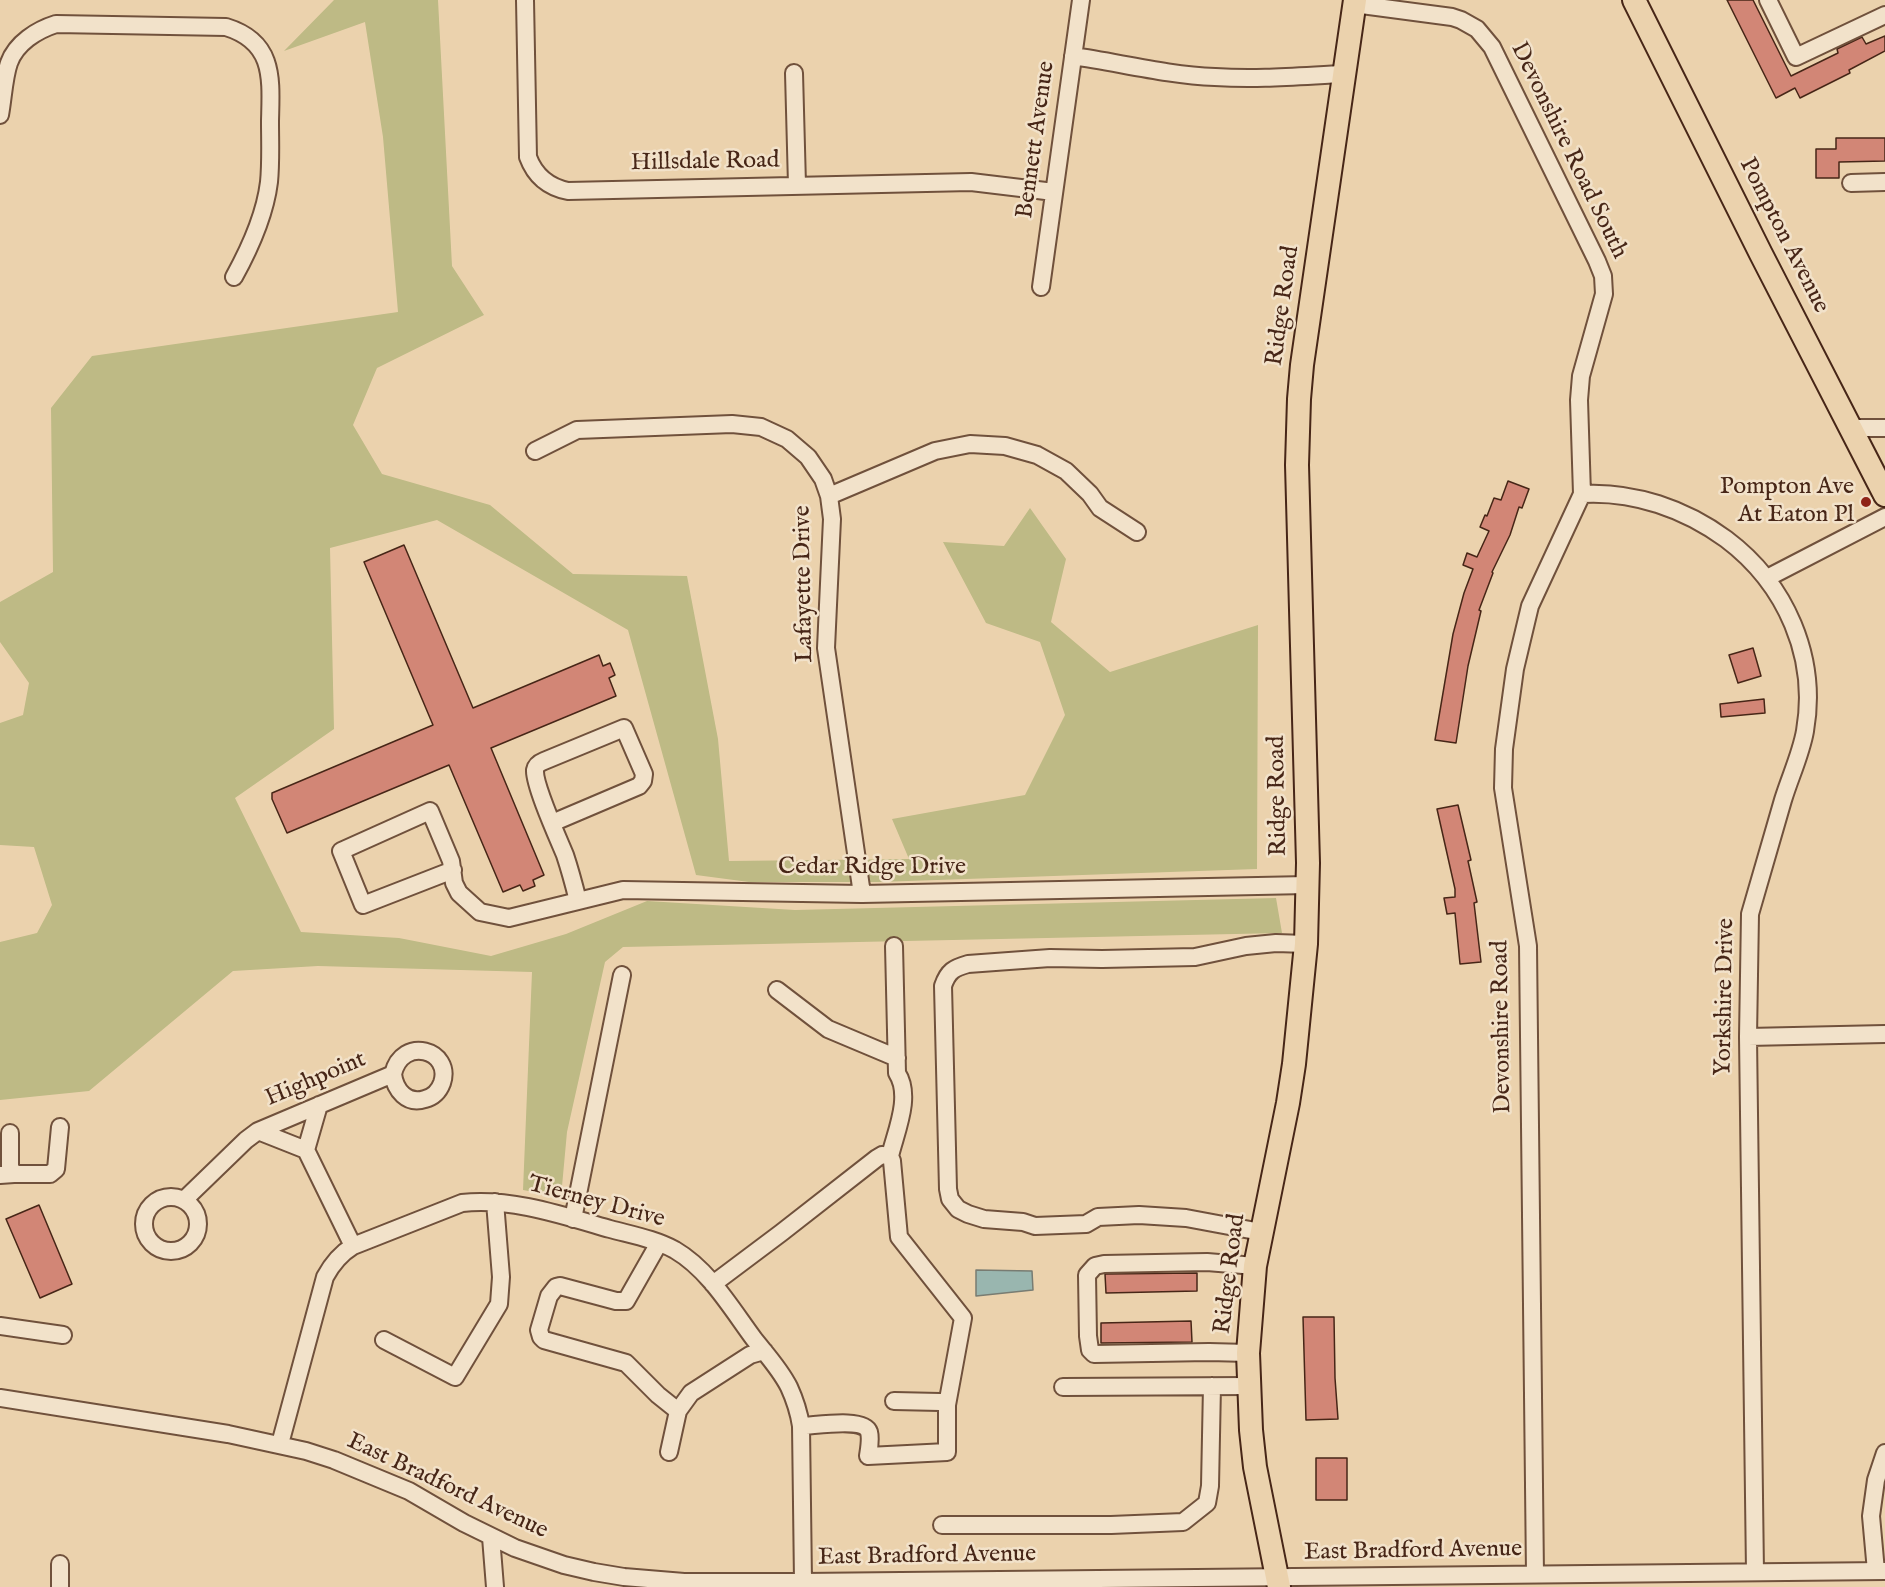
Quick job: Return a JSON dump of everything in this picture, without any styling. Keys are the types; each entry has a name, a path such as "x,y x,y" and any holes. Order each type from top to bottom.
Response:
{"main road":[{"name":"Pompton Avenue","path":"1634,0 1885,495"},
{"name":"Ridge Road","path":"1278,1582 1255,1467 1248,1386 1248,1353 1255,1266 1291,1083 1306,944 1307,885 1297,465 1298,421 1302,365 1355,2"}],"street":[{"name":"Hillsdale Road","path":"525,0 528,157 535,171 553,187 568,191 971,182 1054,192"},
{"name":"Bennett Avenue","path":"1041,287 1081,0"},
{"path":"1768,0 1796,57 1885,15"},
{"name":"Devonshire Road South","path":"1355,2 1452,17 1469,24 1485,38 1492,47 1597,261 1603,276 1604,294 1584,367 1579,400 1582,494"},
{"path":"0,115 9,63 30,37 46,27 56,24 226,27 243,34 258,46 271,78 269,182 255,233 234,277"},
{"path":"1073,56 1136,68 1214,77 1279,78 1344,74"},
{"path":"794,73 797,185"},
{"path":"1851,183 1885,182"},
{"name":"Lafayette Drive","path":"535,451 577,430 746,425 774,432 798,447 816,467 829,496 832,519 826,648 862,894"},
{"path":"1850,428 1885,428"},
{"path":"829,496 935,451 970,444 1005,446 1037,455 1066,471 1090,494 1100,508 1137,532"},
{"name":"Yorkshire Drive","path":"1582,494 1620,495 1659,504 1707,527 1735,546 1767,578 1787,611 1798,638 1805,666 1808,700 1804,734 1750,914 1748,934 1755,1572"},
{"name":"Devonshire Road","path":"1534,1574 1528,946 1503,788 1508,709 1527,616 1582,494"},
{"path":"1767,578 1885,517"},
{"path":"552,823 639,786 643,781 644,774 624,728 537,764 535,768 537,781 552,823 565,856 578,901"},
{"path":"430,812 451,861 453,876 363,905 341,852 430,812"},
{"name":"Cedar Ridge Drive","path":"453,876 459,893 480,912 508,918 623,890 862,894 1307,885"},
{"path":"1261,1232 1186,1218 1140,1215 1098,1217 1086,1224 1035,1226 1023,1222 984,1219 958,1209 950,1199 948,1189 943,986 946,976 956,968 968,964 1050,958 1195,957 1246,946 1276,943 1306,944"},
{"path":"801,1426 855,1423 869,1432 868,1456 947,1452 947,1405 963,1318 899,1237 890,1156 904,1088 903,1081 897,1073 894,946"},
{"path":"573,1219 622,975"},
{"path":"777,990 828,1029 897,1058"},
{"path":"1748,1037 1885,1034"},
{"name":"Highpoint","path":"184,1200 258,1131 393,1074"},
{"path":"319,1105 306,1150 353,1246"},
{"path":"10,1133 10,1167 7,1175 50,1174 56,1169 60,1127"},
{"name":"Highpoint","path":"258,1131 306,1150"},
{"path":"713,1284 877,1158 886,1154 890,1156"},
{"name":"Tierney Drive","path":"280,1444 325,1277 338,1258 353,1246 462,1203 478,1201 495,1202 573,1219 659,1243 690,1260 713,1284 789,1387 797,1406 801,1426 803,1582"},
{"path":"384,1340 455,1377 499,1304 501,1277 495,1202"},
{"path":"659,1243 626,1301 616,1301 560,1286 556,1287 549,1296 539,1330 544,1340 626,1363 658,1395 678,1411"},
{"path":"1248,1353 1094,1354 1090,1350 1088,1336 1087,1275 1095,1266 1104,1264 1207,1262 1255,1266"},
{"path":"0,1326 63,1335"},
{"path":"669,1452 678,1411 691,1393 750,1355 764,1351"},
{"path":"942,1525 1111,1525 1183,1522 1207,1503 1210,1486 1212,1386"},
{"path":"1063,1387 1248,1386"},
{"name":"East Bradford Avenue","path":"0,1398 280,1444 334,1460 409,1491 491,1537 531,1554 564,1565 624,1577 684,1582 1278,1582 1534,1574 1880,1571"},
{"path":"894,1401 940,1402 947,1405"},
{"path":"1880,1571 1871,1516 1876,1480 1885,1453"},
{"path":"491,1537 495,1587"},
{"path":"60,1564 60,1587"}],"shaded area":[{"path":"334,0 438,0 452,266 484,315 377,368 353,425 382,474 490,505 573,574 687,576 718,739 729,861 909,859 892,819 1025,795 1065,715 1040,642 986,623 943,542 1004,546 1030,508 1066,559 1051,622 1110,672 1258,625 1257,869 879,882 749,882 696,875 628,630 437,520 330,548 334,729 235,798 301,932 399,938 491,956 566,934 647,901 795,910 1276,898 1282,933 623,947 605,962 567,1132 561,1197 523,1190 532,972 318,966 233,971 89,1091 0,1100 0,942 37,933 52,905 34,847 0,845 0,723 23,715 29,683 0,642 0,602 53,572 51,408 92,356 398,312 383,137 365,22 284,51"}],"water":[{"path":"976,1270 1032,1271 1033,1290 976,1296"}],"building":[{"path":"1727,0 1753,0 1791,76 1838,53 1837,49 1862,37 1866,44 1885,36 1885,51 1849,70 1850,73 1800,98 1795,88 1776,98"},
{"path":"1836,138 1885,138 1885,161 1839,162 1839,178 1816,178 1816,149 1836,149"},
{"path":"1508,481 1529,489 1522,508 1519,507 1510,535 1492,572 1479,610 1481,611 1468,666 1456,743 1435,740 1453,634 1473,569 1463,565 1467,553 1477,557 1489,531 1480,527 1494,498 1501,500"},
{"path":"404,545 473,708 599,655 603,666 610,663 615,675 609,678 616,696 491,748 544,875 533,880 535,886 523,891 520,885 503,892 449,765 287,833 272,799 272,793 433,725 364,562"},
{"path":"1753,648 1761,676 1738,683 1729,655"},
{"path":"1764,699 1765,713 1721,717 1720,704"},
{"path":"1458,805 1471,860 1468,861 1477,902 1474,903 1481,962 1460,964 1455,913 1447,914 1444,898 1455,897 1455,889 1437,809"},
{"path":"39,1205 72,1284 40,1298 6,1219"},
{"path":"1197,1273 1197,1291 1106,1293 1105,1274"},
{"path":"1303,1317 1334,1317 1338,1419 1306,1420"},
{"path":"1191,1321 1192,1342 1101,1343 1101,1323"},
{"path":"1316,1458 1347,1458 1347,1500 1316,1500"}],"place":[{"name":"Pompton Ave At Eaton Pl","path":"1866,502"}]}
